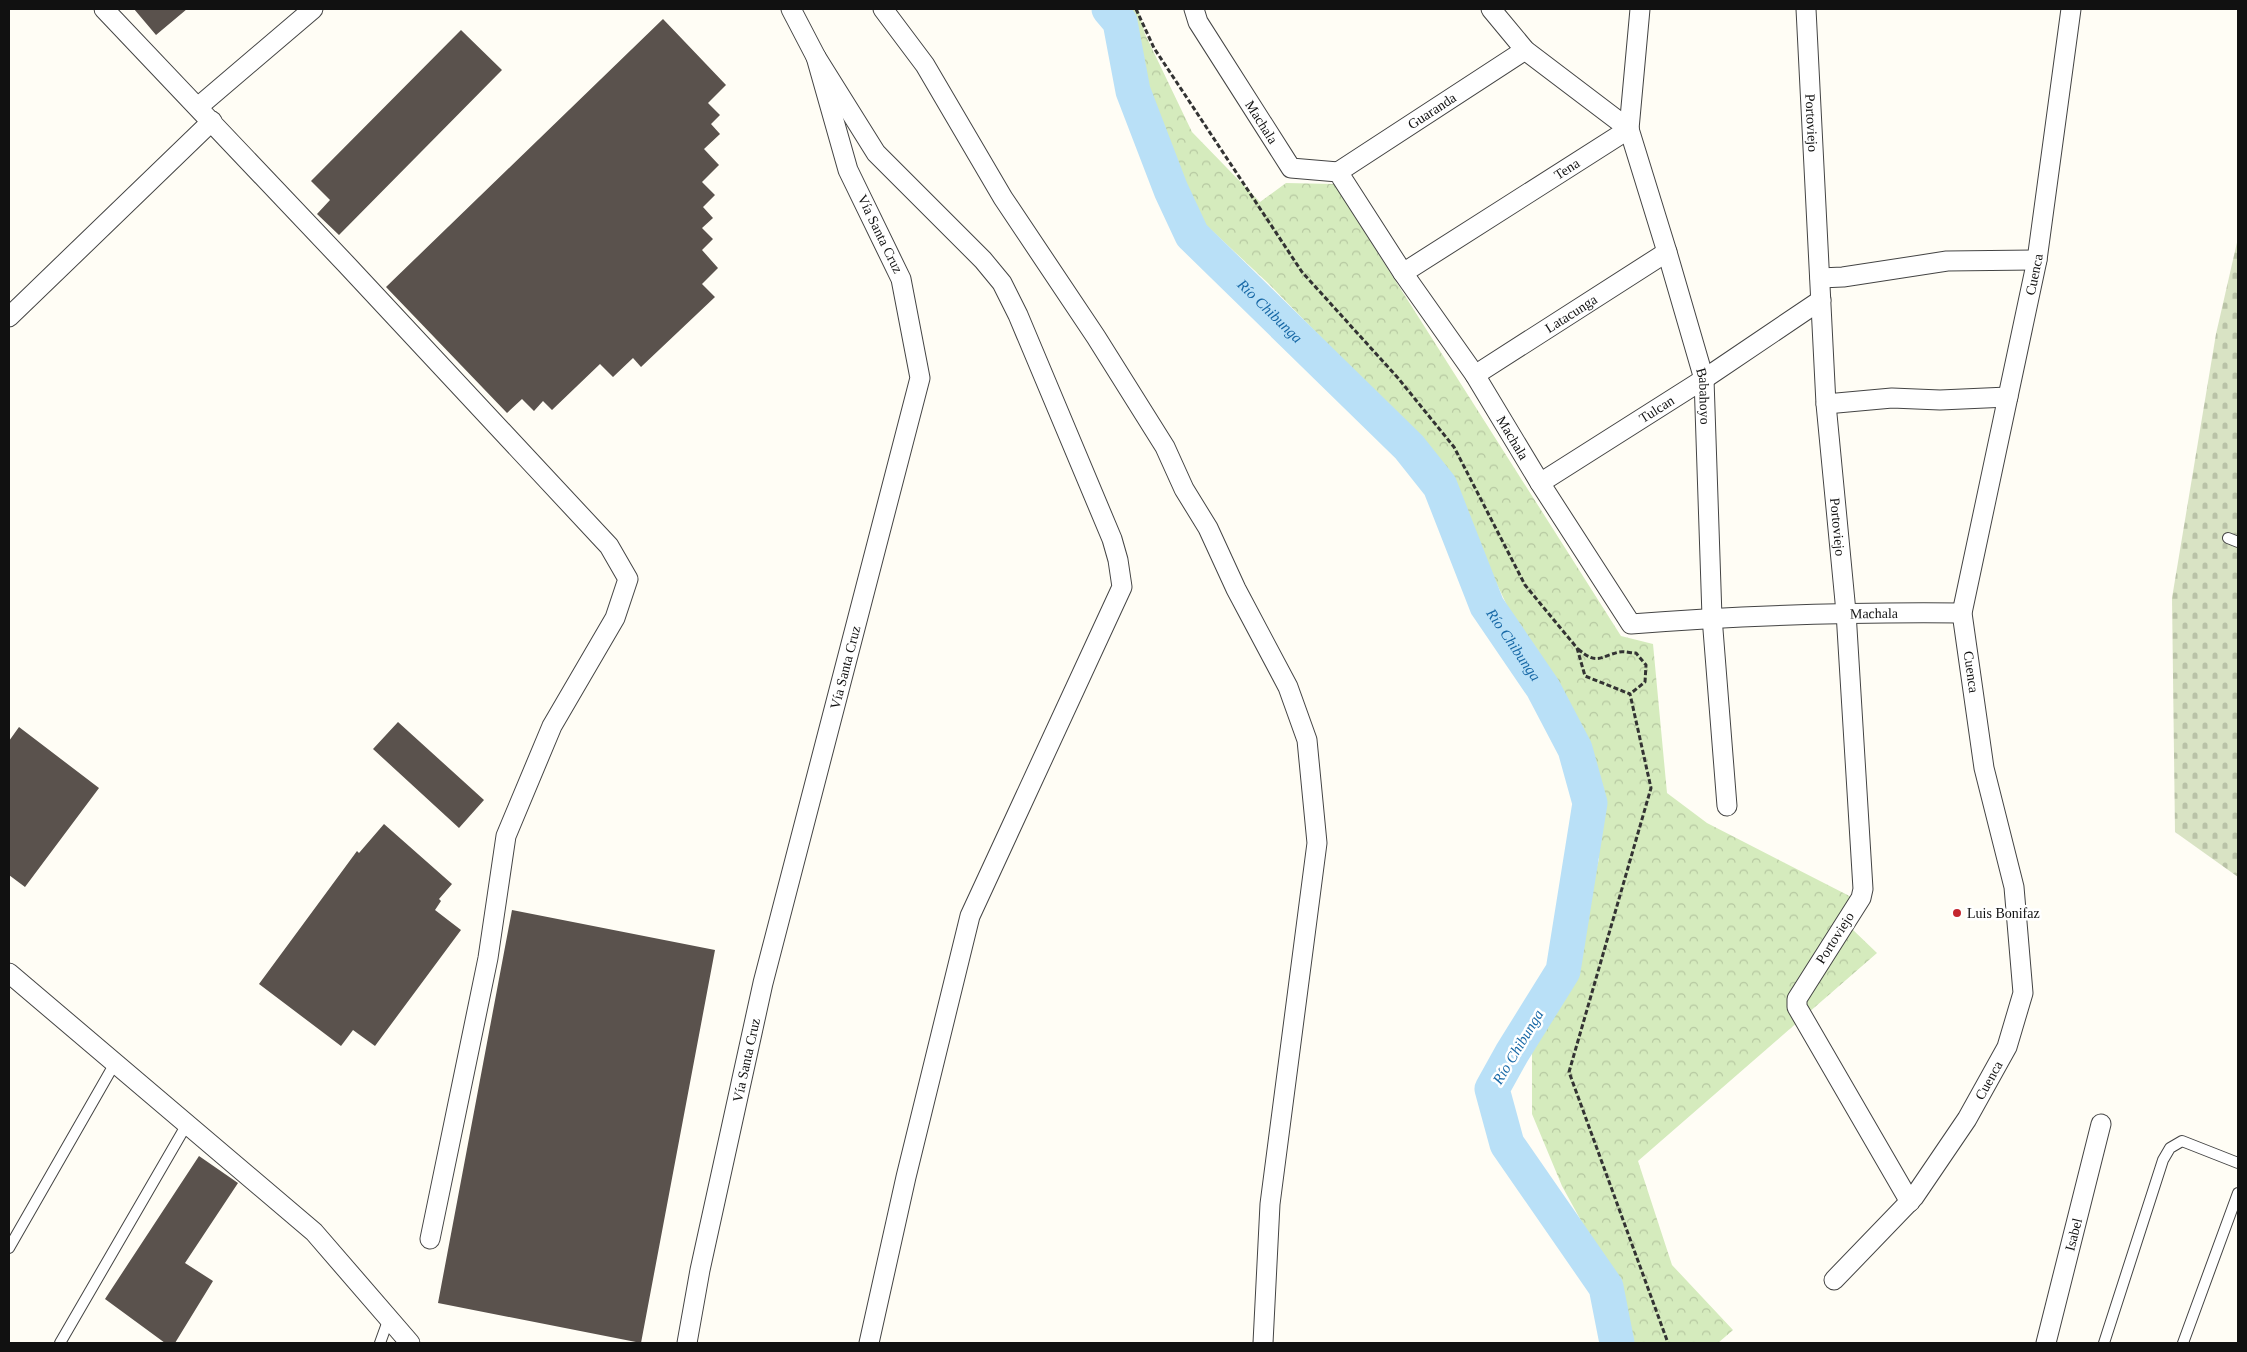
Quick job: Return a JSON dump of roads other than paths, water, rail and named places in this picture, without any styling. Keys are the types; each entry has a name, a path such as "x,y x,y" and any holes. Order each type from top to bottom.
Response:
{"street":[{"path":"104,9 212,121 609,546 628,579 615,618 552,726 506,836 488,958 430,1239"},
{"path":"198,107 313,9"},
{"name":"Vía Santa Cruz","path":"687,1343 700,1270 763,983 920,378 901,279 848,170 816,58 791,9"},
{"path":"883,9 925,65 1003,198 1096,337 1165,447 1184,489 1208,528 1236,589 1288,687 1307,740 1317,843 1270,1204 1263,1343"},
{"name":"Machala","path":"1194,9 1198,22 1292,168 1338,172 1403,273 1475,375 1540,483 1631,624 1712,617 1846,612 1962,613"},
{"path":"1491,9 1525,50 1629,129"},
{"path":"1629,129 1640,9"},
{"name":"Portoviejo","path":"1806,9 1826,404 1846,612 1862,889 1861,898 1796,999 1797,1007 1806,1024 1910,1202"},
{"name":"Cuenca","path":"1834,1280 1910,1202 1968,1119 2007,1047 2023,993 2014,887 1984,768 1962,613 2037,260 2071,9"},
{"name":"Guaranda","path":"1338,172 1525,50"},
{"path":"816,58 876,152 961,237 1002,283 1018,315 1112,539 1118,560 1122,587 970,916 906,1177 869,1343"},
{"path":"9,316 212,121"},
{"name":"Babahoyo","path":"1629,129 1704,379 1712,617 1727,806"},
{"name":"Tena","path":"1403,273 1629,129"},
{"name":"Latacunga","path":"1475,375 1666,252"},
{"path":"1820,278 1843,277 1947,262 2037,260"},
{"name":"Tulcan","path":"1540,483 1704,379 1821,300"},
{"path":"1826,404 1892,398 1940,400 2008,397"},
{"path":"9,973 314,1232 410,1343"},
{"name":"Isabel","path":"2046,1343 2101,1124"}],"lane":[{"path":"2228,538 2238,542"},
{"path":"9,1248 115,1063"},
{"path":"60,1343 187,1124"},
{"path":"2104,1343 2163,1160 2170,1148 2182,1141 2238,1163"},
{"path":"2184,1343 2238,1193"},
{"path":"380,1343 389,1318"}],"waterway":[{"name":"Río Chibunga","path":"1109,9 1120,22 1133,91 1171,190 1192,235 1409,447 1440,486 1487,606 1543,688 1575,749 1590,803 1563,971 1492,1089 1507,1144 1606,1287 1617,1343"}],"place":[{"name":"Luis Bonifaz","path":"1957,913"}]}
